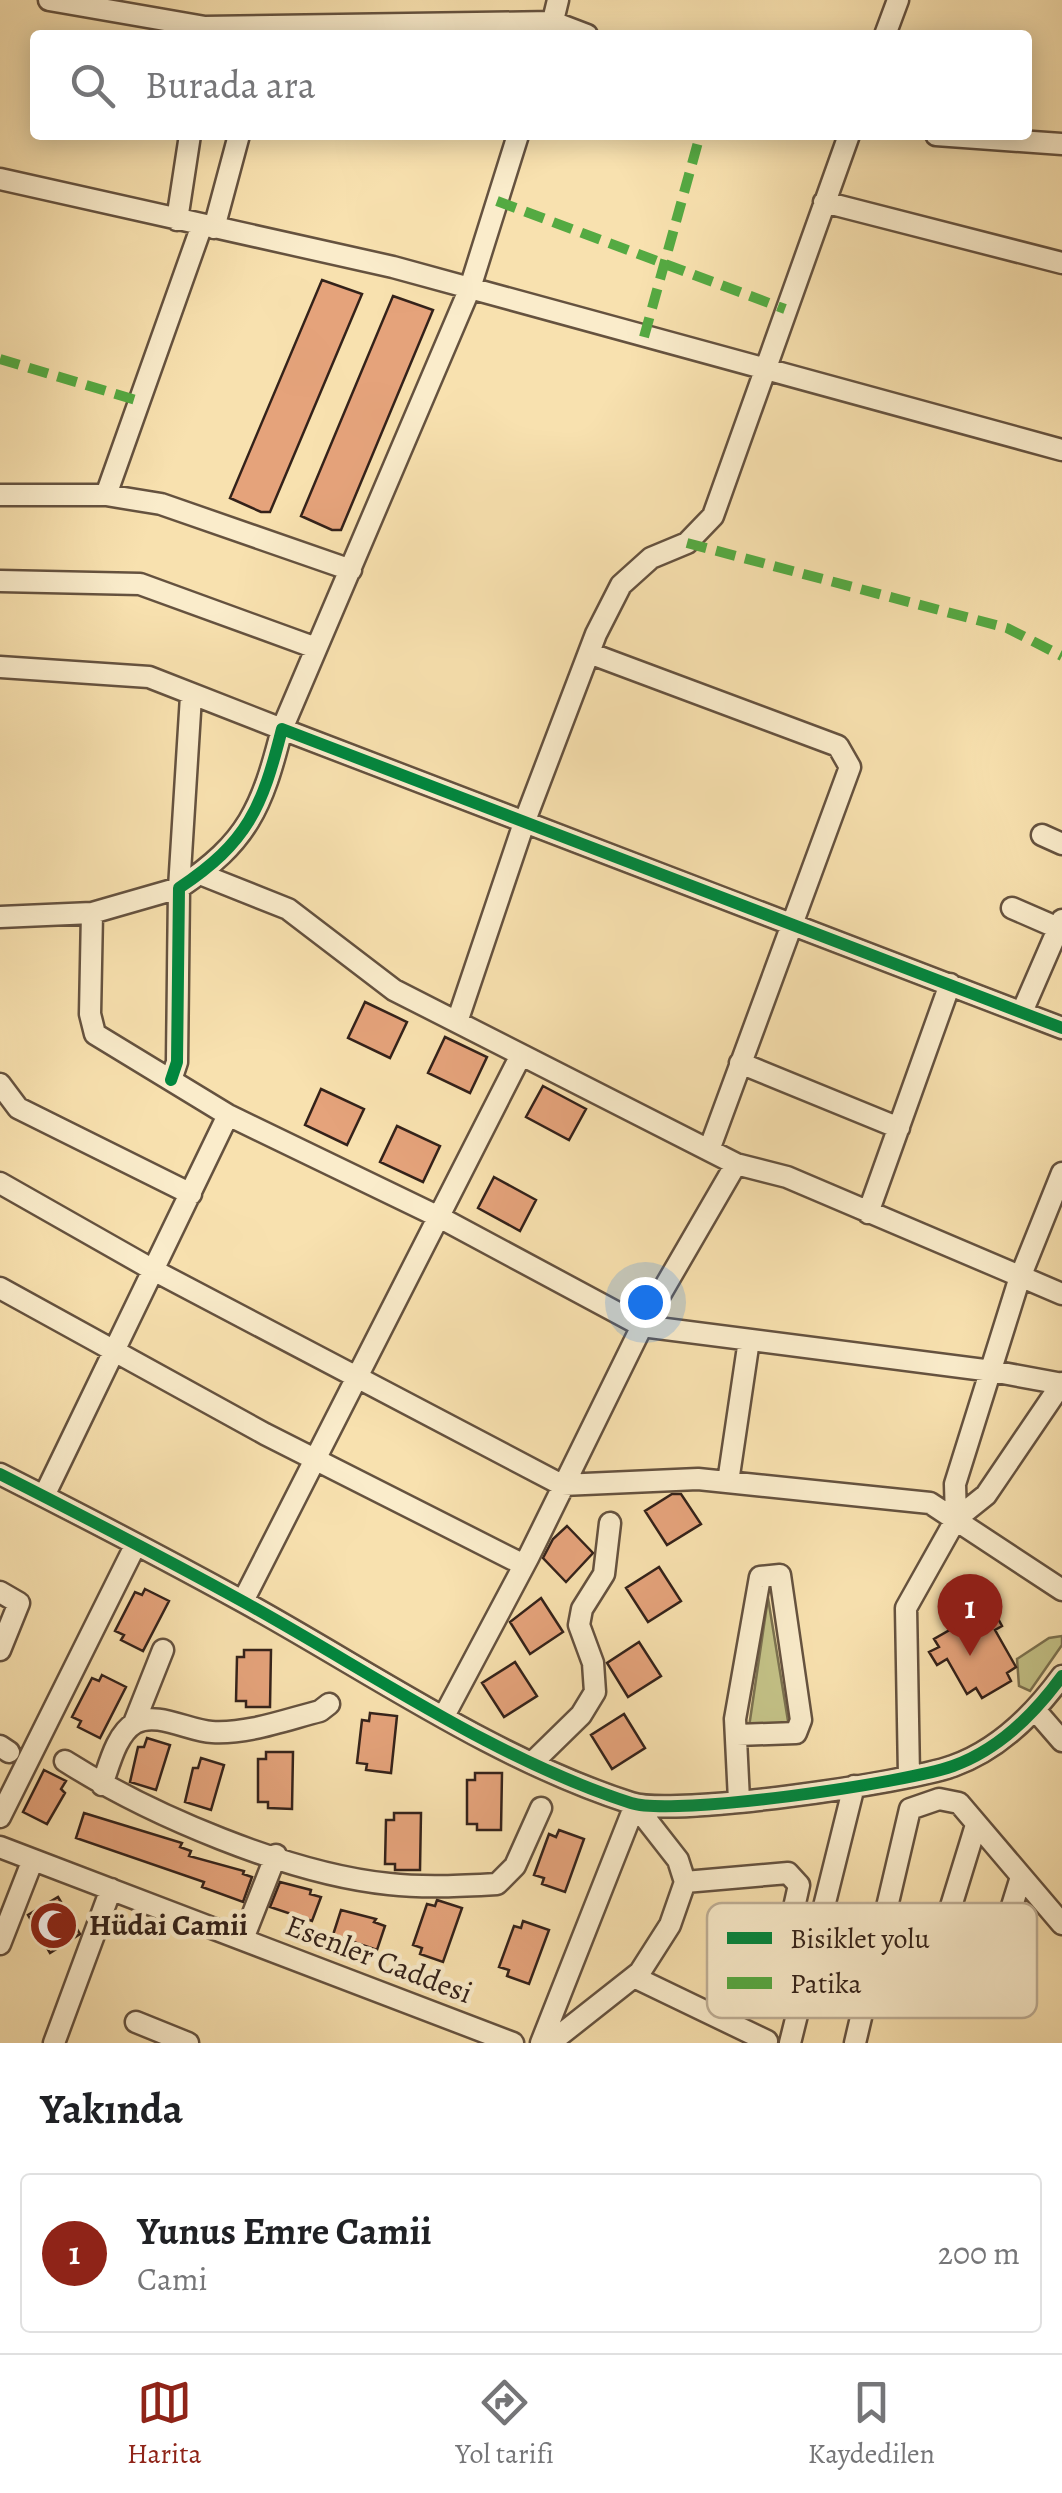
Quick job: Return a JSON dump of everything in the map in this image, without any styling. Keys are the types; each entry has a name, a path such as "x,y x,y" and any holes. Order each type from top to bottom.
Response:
{"street":[{"path":"49,0 200,30"},
{"path":"275,29 276,0"},
{"path":"240,30 551,28 558,0"},
{"path":"888,30 898,0"},
{"path":"177,220 189,140"},
{"path":"106,495 237,140"},
{"path":"0,917 92,912 179,888 223,858 249,824 282,729 470,288 516,140"},
{"path":"457,1022 524,823 588,653 620,585 651,558 687,543 713,516 845,140"},
{"path":"1006,140 1062,144"},
{"path":"0,179 470,288 1062,450"},
{"path":"824,202 1062,263"},
{"path":"0,495 106,495 188,512 351,570"},
{"path":"0,581 140,584 316,648"},
{"path":"588,653 838,746 850,767 848,782 790,921 709,1150"},
{"path":"0,666 148,677 1062,1028"},
{"path":"171,1080 177,1062 179,888 191,696"},
{"path":"200,874 288,909 394,990 736,1164 787,1177 1019,1280 1062,1294"},
{"path":"1012,908 1060,924 1022,1012"},
{"path":"92,912 90,1014 96,1034 228,1114 439,1217 642,1326 992,1371 1062,1384 986,1496 956,1518 906,1608 909,1776"},
{"path":"868,1213 950,984"},
{"path":"243,1601 318,1461 521,1055"},
{"path":"740,1063 899,1128"},
{"path":"0,1084 18,1108 191,1194"},
{"path":"44,1496 117,1352 228,1114"},
{"path":"444,1716 642,1326 736,1164"},
{"path":"956,1518 955,1484 1019,1280 1062,1173"},
{"path":"0,1183 155,1271 562,1485 728,1482 930,1504 1062,1590"},
{"path":"0,1288 318,1461 524,1565"},
{"path":"728,1482 749,1340"},
{"path":"0,1474 243,1601 373,1681 534,1761 635,1805 739,1800 854,1786 953,1766 1036,1712 1062,1676"},
{"path":"534,1761 581,1715 594,1692 593,1663 579,1625 582,1609 604,1574 610,1523"},
{"path":"0,1818 135,1546"},
{"path":"736,1735 796,1733 801,1720 780,1576 772,1573 760,1577 736,1735 739,1800"},
{"path":"0,1592 19,1603 0,1650"},
{"path":"102,1785 112,1756 134,1724 163,1650"},
{"path":"134,1724 148,1719 210,1732 242,1730 320,1711 330,1704"},
{"path":"1036,1712 1062,1741"},
{"path":"66,1761 102,1785 212,1834 390,1885 498,1884 516,1866 542,1808"},
{"path":"825,1903 854,1786"},
{"path":"886,1903 910,1809 939,1799 958,1803 1062,1924"},
{"path":"550,2043 634,1977 670,1925 685,1882 678,1860 635,1805"},
{"path":"542,2043 635,1805"},
{"path":"952,1903 976,1825"},
{"name":"Esenler Caddesi","path":"0,1847 512,2043"},
{"path":"243,1939 276,1855"},
{"path":"0,1944 32,1862"},
{"path":"685,1882 768,1871 788,1873 799,1885 795,1903"},
{"path":"1012,1903 1020,1877"},
{"path":"54,2043 111,1889"},
{"path":"634,1977 707,2012"},
{"path":"719,2018 767,2041"},
{"path":"790,2043 796,2018"},
{"path":"856,2043 861,2018"},
{"path":"136,2022 188,2043"}],"shaded area":[{"path":"768,1598 788,1721 787,1725 749,1727"},
{"path":"1062,1636 1062,1645 1030,1691 1019,1686 1017,1659 1049,1638"}],"building":[{"path":"322,280 362,294 270,512 261,512 230,498"},
{"path":"393,296 433,310 341,530 332,530 301,516"},
{"path":"365,1002 407,1022 390,1058 348,1038"},
{"path":"445,1037 487,1057 470,1093 428,1073"},
{"path":"543,1086 586,1109 569,1140 526,1117"},
{"path":"321,1089 364,1109 347,1145 305,1125"},
{"path":"397,1126 440,1146 423,1182 380,1162"},
{"path":"494,1177 536,1200 520,1231 478,1208"},
{"path":"672,1494 681,1494 701,1524 667,1545 645,1511"},
{"path":"567,1526 593,1553 566,1582 543,1558 553,1539"},
{"path":"659,1567 681,1601 648,1622 626,1588"},
{"path":"145,1589 169,1601 143,1651 121,1640 124,1635 115,1631 135,1592 142,1595"},
{"path":"541,1598 563,1632 530,1654 510,1622"},
{"path":"983,1611 988,1620 996,1615 1002,1626 995,1630 1016,1667 1007,1673 1011,1681 982,1698 976,1688 967,1694 947,1659 937,1665 929,1652 939,1647 934,1639"},
{"path":"639,1642 661,1676 628,1697 607,1663"},
{"path":"244,1650 271,1650 270,1707 246,1707 246,1701 236,1701 237,1657 244,1657"},
{"path":"515,1662 537,1696 504,1717 482,1683"},
{"path":"102,1675 126,1687 100,1738 78,1727 81,1721 72,1717 92,1678 99,1681"},
{"path":"370,1713 397,1716 391,1773 366,1770 367,1764 357,1763 362,1720 369,1721"},
{"path":"624,1714 645,1748 612,1769 591,1735"},
{"path":"147,1738 170,1745 156,1790 130,1782 138,1747 144,1747"},
{"path":"266,1752 293,1752 292,1809 268,1808 268,1802 258,1802 258,1759 266,1759"},
{"path":"201,1758 224,1765 211,1810 185,1802 193,1768 198,1768"},
{"path":"44,1770 66,1781 61,1789 65,1793 47,1824 23,1812"},
{"path":"475,1773 502,1773 501,1830 477,1830 477,1824 467,1824 467,1780 475,1780"},
{"path":"84,1813 182,1843 180,1847 191,1851 189,1856 244,1871 252,1877 243,1902 202,1887 204,1882 76,1838"},
{"path":"394,1813 421,1813 420,1870 395,1870 395,1864 385,1864 386,1820 394,1820"},
{"path":"559,1830 584,1839 565,1892 542,1884 544,1878 534,1875 549,1834 556,1837"},
{"path":"280,1882 311,1890 310,1894 321,1897 312,1921 270,1907"},
{"name":"Hüdai Camii","path":"58,1897 80,1934 50,1953 28,1915"},
{"path":"437,1900 462,1908 443,1962 420,1954 422,1948 413,1945 427,1904 435,1906"},
{"path":"341,1910 376,1919 374,1922 385,1926 377,1950 333,1935"},
{"path":"523,1921 549,1930 529,1984 507,1976 509,1970 499,1967 514,1926 521,1928"}],"marked path":[{"path":"644,337 699,140"},
{"path":"497,201 785,309"},
{"path":"0,359 139,401"},
{"path":"687,543 1007,628 1062,656"}],"cycle path":[{"path":"171,1080 177,1062 179,888 221,855 249,821 267,781 282,729 1062,1028"},
{"path":"0,1474 242,1601 480,1738 631,1803 692,1806 739,1802 889,1781 953,1766 1014,1729 1062,1676"}],"place":[{"name":"Yunus Emre Camii","path":"970,1656"},
{"name":"Hüdai Camii","path":"54,1925"}]}
